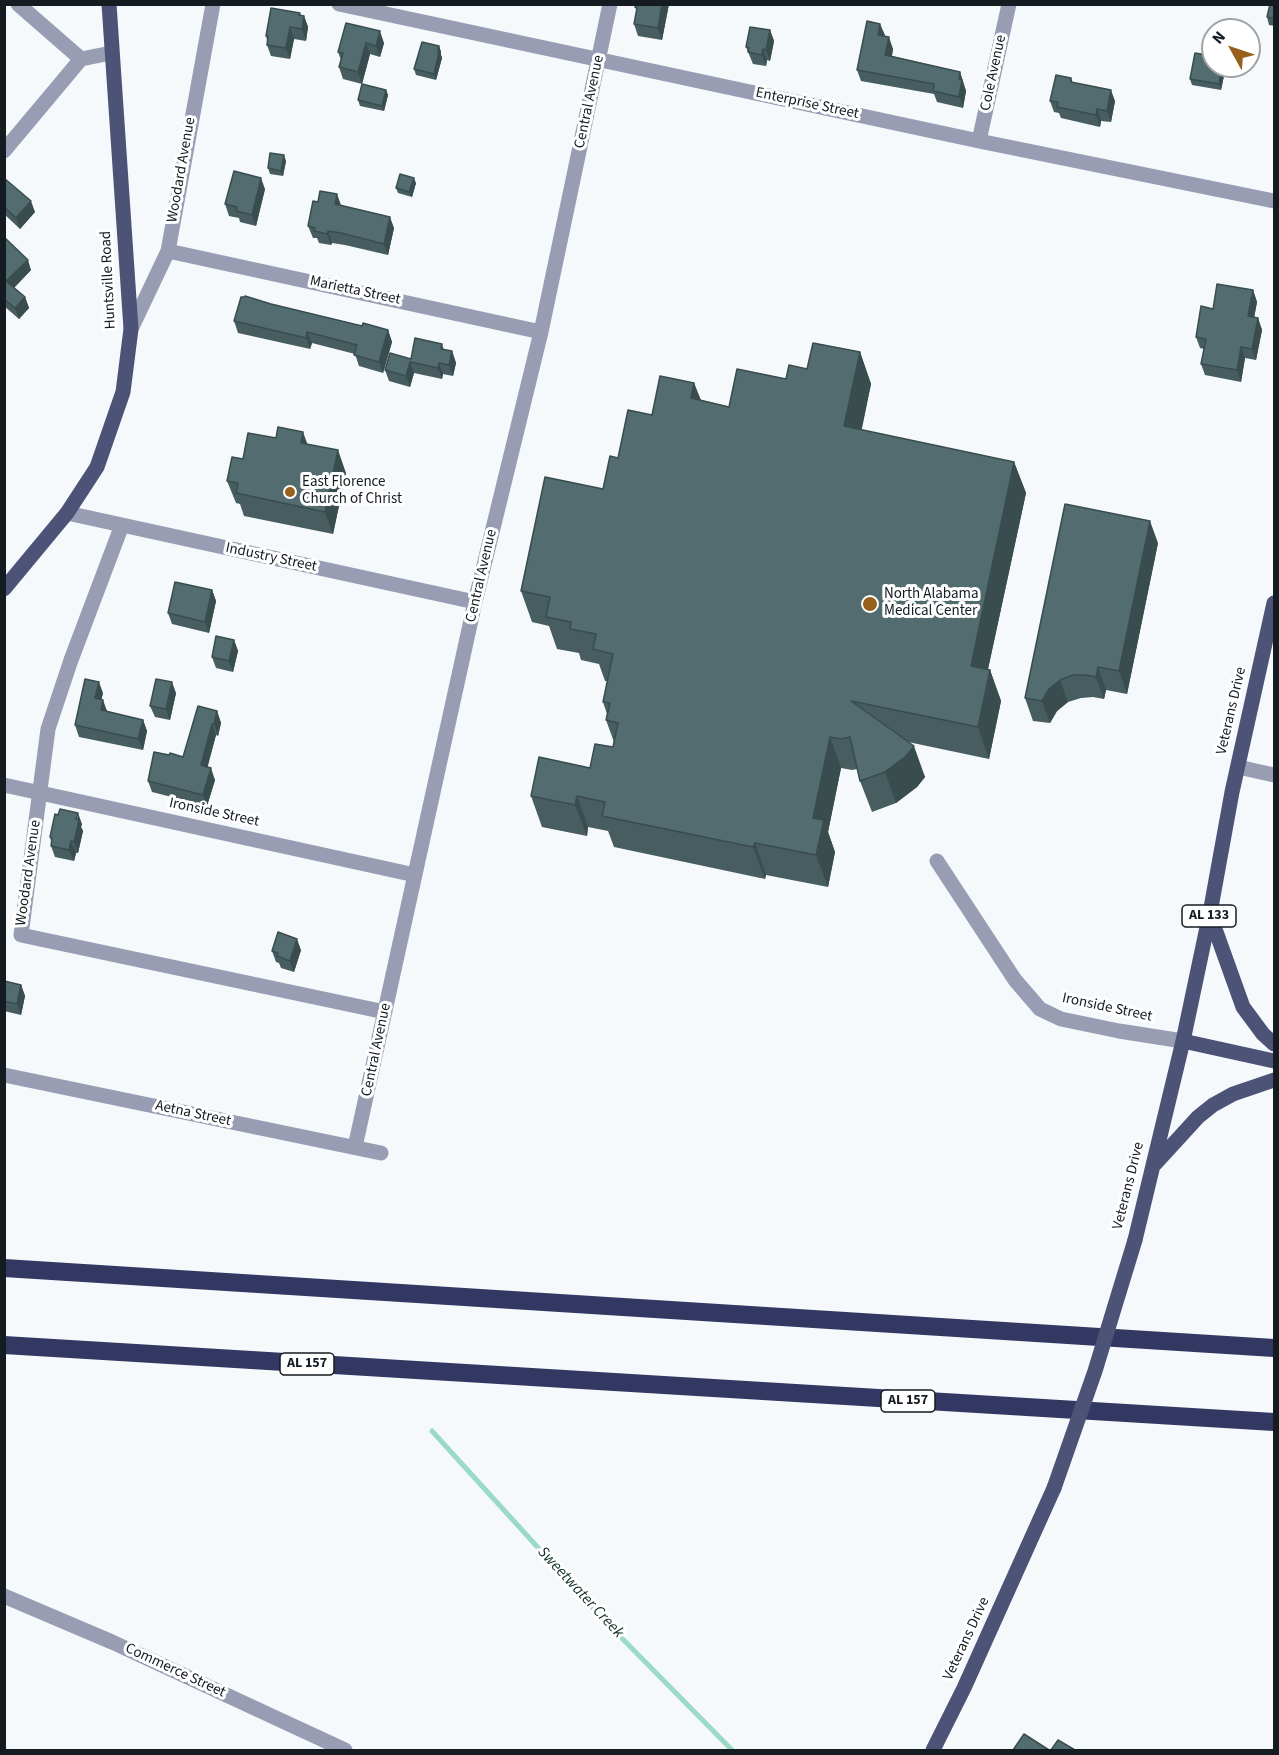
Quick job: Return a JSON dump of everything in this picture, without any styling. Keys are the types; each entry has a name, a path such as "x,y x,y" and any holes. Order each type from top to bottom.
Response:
{"highway":[{"path":"4,1268 1275,1348"},
{"name":"AL 157","path":"4,1345 1275,1422"}],"main road":[{"name":"Huntsville Road","path":"4,589 67,513 98,467 123,392 131,329 109,4"},
{"name":"Veterans Drive","path":"933,1750 964,1688 1054,1488 1095,1371 1135,1240 1183,1041 1238,767 1275,603"},
{"path":"1210,913 1243,1007 1263,1034 1275,1044"},
{"name":"Ironside Street","path":"1183,1041 1275,1061"},
{"path":"1153,1166 1198,1117 1213,1105 1233,1094 1275,1080"}],"street":[{"path":"18,4 81,59"},
{"name":"Woodard Avenue","path":"131,329 168,251 213,4"},
{"name":"Enterprise Street","path":"339,4 979,141 1275,201"},
{"name":"Central Avenue","path":"356,1147 475,602 541,332 610,4"},
{"name":"Cole Avenue","path":"979,141 1009,4"},
{"path":"4,151 81,59 111,53"},
{"name":"Marietta Street","path":"168,251 541,332"},
{"name":"Industry Street","path":"67,513 475,602"},
{"name":"Woodard Avenue","path":"122,525 71,660 48,729 21,935 385,1012"},
{"path":"1238,767 1275,775"},
{"name":"Ironside Street","path":"4,785 415,875"},
{"name":"Ironside Street","path":"937,861 1015,980 1040,1009 1061,1020 1183,1041"},
{"name":"Aetna Street","path":"4,1075 381,1153"},
{"name":"Commerce Street","path":"4,1596 112,1642 345,1750"}],"building":[{"path":"636,4 662,4 658,28 634,24"},
{"path":"1270,4 1275,4 1275,19 1267,17"},
{"path":"271,8 300,13 299,15 304,16 302,29 290,27 286,48 267,45 268,36 266,36"},
{"path":"867,21 880,24 878,35 889,37 885,55 960,72 959,79 962,80 959,97 933,91 934,84 857,70"},
{"path":"346,23 380,31 376,46 366,43 358,72 339,67 343,53 338,52"},
{"path":"750,27 770,30 766,50 763,49 762,55 748,52 749,48 746,47"},
{"path":"422,42 439,46 434,74 414,69"},
{"path":"1195,53 1201,54 1201,78 1220,78 1219,84 1190,79"},
{"path":"1056,75 1071,78 1071,82 1111,90 1107,111 1097,109 1096,115 1057,107 1058,102 1050,101"},
{"path":"362,84 386,90 382,106 358,100"},
{"path":"270,153 284,155 281,171 268,168"},
{"path":"234,171 261,178 252,215 236,211 237,207 225,204"},
{"path":"400,174 414,178 409,192 396,188"},
{"path":"4,178 31,201 16,218 4,207"},
{"path":"320,191 337,194 335,204 390,217 384,244 341,233 328,231 327,234 314,231 315,228 308,226 313,201 318,202"},
{"path":"4,237 28,260 6,281 25,297 15,308 4,299"},
{"path":"1217,284 1253,290 1248,316 1258,318 1252,349 1241,347 1237,370 1201,364 1206,339 1196,337 1201,306 1213,309"},
{"path":"245,296 362,326 363,323 388,330 379,362 354,355 357,345 307,332 306,338 234,321 241,297"},
{"path":"415,338 442,344 441,349 452,351 449,365 439,363 438,368 410,362 406,376 385,370 390,353 411,359"},
{"path":"813,343 860,352 844,426 1014,462 971,666 990,670 978,727 851,701 914,746 906,756 885,772 860,781 850,737 841,739 830,737 813,818 824,820 816,855 755,843 753,847 602,816 605,802 577,796 575,805 531,796 539,757 590,768 595,744 613,747 618,723 606,720 610,703 603,702 613,654 593,649 596,634 570,629 571,622 546,617 550,597 521,591 545,477 603,489 610,456 618,458 628,410 652,415 660,376 694,383 691,398 729,407 737,369 786,379 789,365 807,369"},
{"name":"East Florence Church of Christ","path":"278,427 303,432 301,443 338,450 325,512 236,493 238,483 227,481 232,457 243,459 248,433 276,438"},
{"path":"1065,504 1150,521 1119,671 1098,667 1096,677 1073,675 1060,680 1049,689 1042,701 1025,698"},
{"path":"175,582 212,590 205,622 168,613"},
{"path":"216,636 234,640 229,661 212,657"},
{"path":"85,679 99,682 95,698 103,700 101,710 143,720 138,739 75,725"},
{"path":"156,679 172,682 166,709 150,706"},
{"path":"198,706 217,711 201,765 211,768 203,795 148,781 154,752 183,757"},
{"path":"60,809 78,813 76,819 79,820 74,842 71,841 69,850 51,846 52,838 50,837 55,814 58,815"},
{"path":"278,932 297,939 290,961 277,956 278,953 272,951"},
{"path":"4,981 21,985 17,1004 4,1001"},
{"path":"1024,1734 1049,1750 1013,1750"},
{"path":"1058,1740 1075,1750 1051,1750"}],"waterway":[{"name":"Sweetwater Creek","path":"432,1431 602,1618 732,1750"}],"place":[{"name":"East Florence Church of Christ","path":"290,492"},
{"name":"North Alabama Medical Center","path":"870,604"}]}
